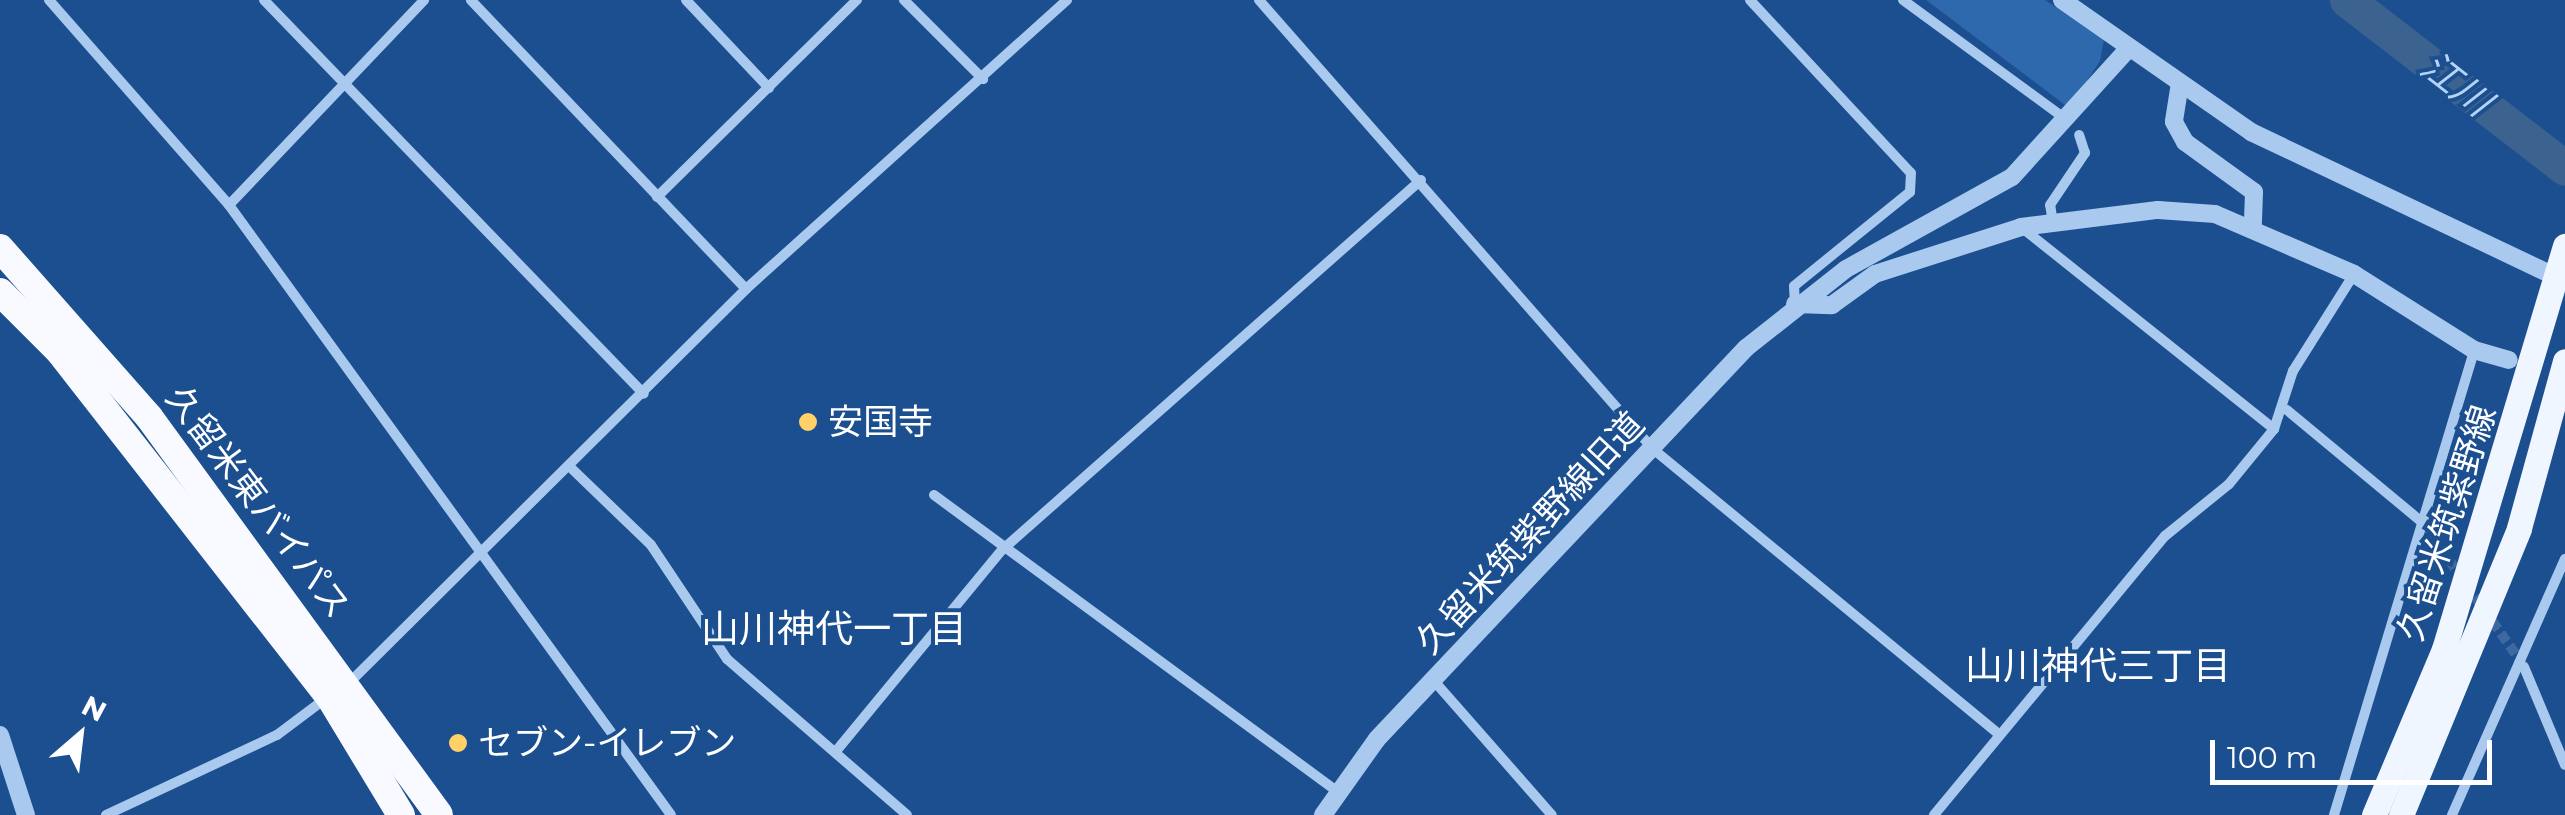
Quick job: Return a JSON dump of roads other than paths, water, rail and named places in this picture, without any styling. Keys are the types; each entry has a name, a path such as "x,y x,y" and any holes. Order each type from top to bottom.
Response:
{"highway":[{"name":"久留米東バイパス","path":"0,248 148,416 338,690 402,815"},
{"name":"久留米東バイパス","path":"0,292 59,350 439,815"}],"main road":[{"name":"久留米筑紫野線","path":"2374,815 2444,649 2565,246"},
{"name":"久留米筑紫野線","path":"2400,815 2519,528 2565,362"}],"street":[{"path":"49,0 229,205 670,815"},
{"path":"264,0 340,84 644,394"},
{"path":"229,205 424,0"},
{"path":"471,0 746,288"},
{"path":"686,0 769,88"},
{"path":"657,197 857,0"},
{"path":"904,0 983,79"},
{"path":"106,815 276,735 338,690 570,467 746,288 1067,0"},
{"path":"1259,0 1653,449 1998,733"},
{"path":"1750,0 1911,173 1910,192 1794,286 1795,304 1832,304 1876,274 2021,227 2158,210 2254,226 2354,274 2474,350 2509,360"},
{"path":"1903,0 2059,114"},
{"path":"2062,0 2180,83 2362,192 2556,277"},
{"name":"久留米筑紫野線旧道","path":"1323,815 1338,792 1435,682 1795,304 2012,178 2130,48"},
{"path":"2180,83 2174,122 2185,142 2254,192 2254,226"},
{"path":"2053,223 2050,205 2085,153 2079,135"},
{"path":"837,750 1002,550 1420,180"},
{"path":"2021,227 2274,429"},
{"path":"1934,815 2164,536 2229,484 2274,429 2288,410 2293,371 2354,274"},
{"path":"2334,815 2474,350"},
{"path":"2288,410 2422,523"},
{"path":"570,467 651,545 727,658 837,750 901,814"},
{"path":"934,494 1002,550 1338,792"},
{"path":"2452,815 2524,667 2565,559"},
{"path":"2524,667 2565,765"},
{"path":"1435,682 1552,815"},
{"path":"0,735 26,815"}],"waterway":[{"name":"江川","path":"2347,0 2565,168"}],"tunnel":[{"path":"2423,523 2523,665"}],"place":[{"name":"安国寺","path":"808,422"},
{"name":"セブン-イレブン","path":"458,743"}],"district":[{"name":"山川神代一丁目","path":"834,629"},
{"name":"山川神代三丁目","path":"2098,666"}]}
